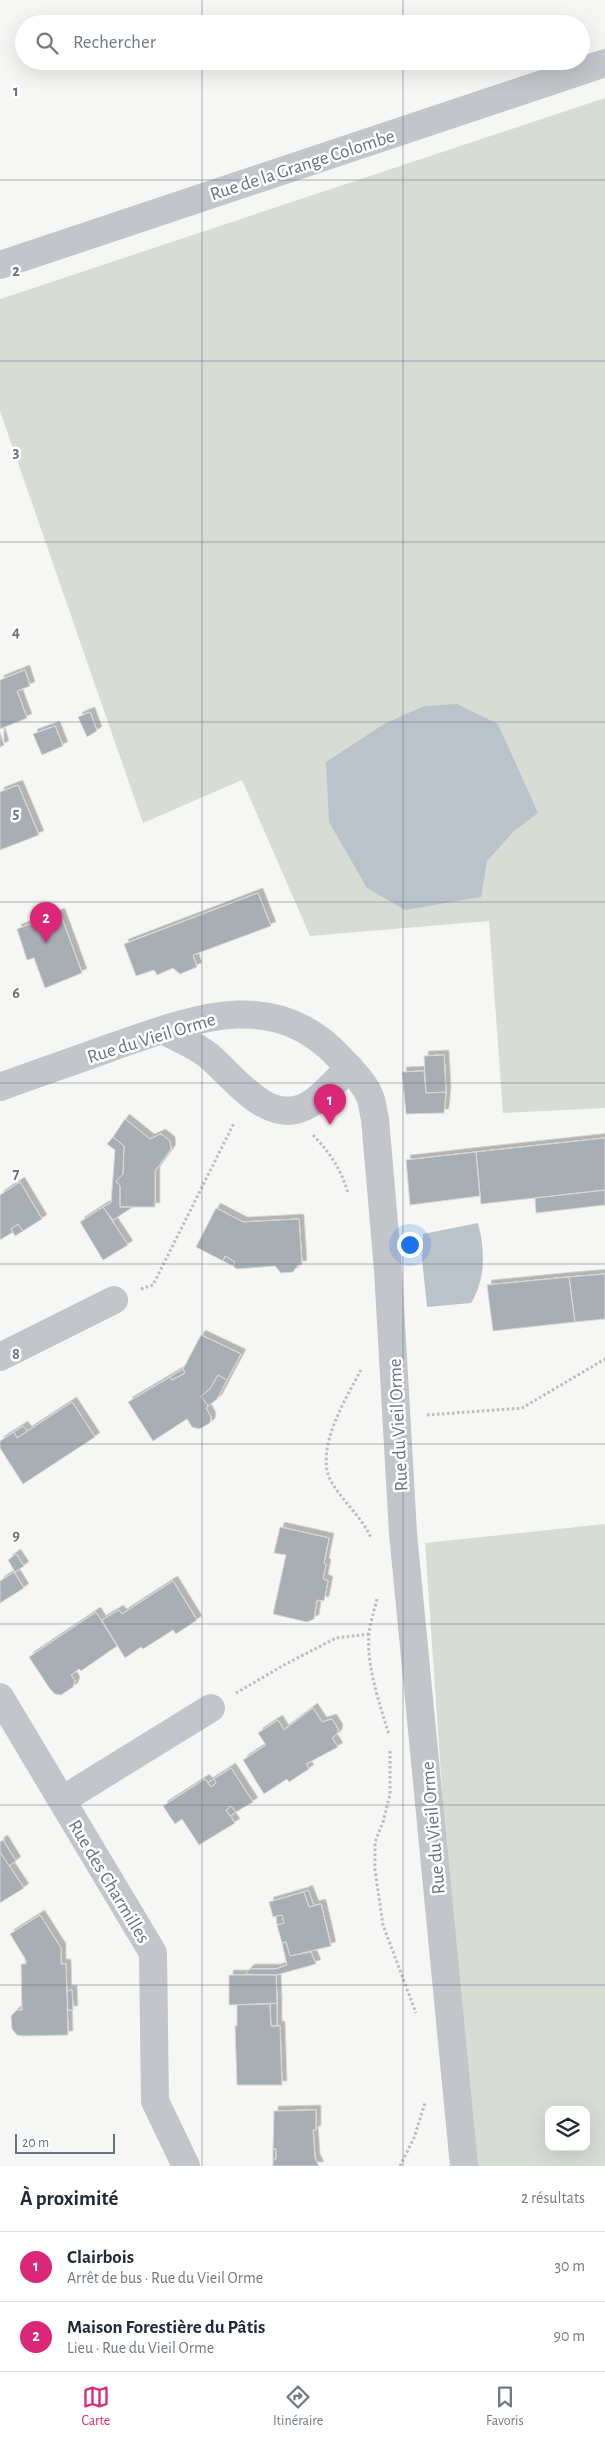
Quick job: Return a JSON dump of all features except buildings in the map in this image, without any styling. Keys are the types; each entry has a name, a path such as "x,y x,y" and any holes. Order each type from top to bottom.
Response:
{"street":[{"name":"Rue de la Grange Colombe","path":"590,68 605,63"},
{"name":"Rue de la Grange Colombe","path":"0,265 584,70"},
{"name":"Rue du Vieil Orme","path":"0,1087 207,1016 246,1014 279,1019 305,1028 326,1043 350,1068 370,1096 375,1119 388,1270 404,1542 464,2166"},
{"path":"162,1030 208,1054 258,1101 273,1109 294,1111 310,1104 350,1068"},
{"path":"0,1357 114,1300"},
{"name":"Rue des Charmilles","path":"0,1697 153,1953 156,2101 186,2166"},
{"name":"Rue des Charmilles","path":"62,1800 211,1708"}],"path":[{"path":"114,1300 153,1285 249,1093"},
{"path":"294,1111 308,1130 329,1152 343,1175 349,1195"},
{"path":"396,1418 522,1408 605,1359"},
{"path":"363,1368 335,1422 327,1446 326,1460 330,1480 372,1541"},
{"path":"377,1598 368,1634 369,1651 377,1695 389,1735 391,1771 386,1812 375,1842 375,1870 383,1925 418,2020"},
{"path":"211,1708 284,1664 336,1638 368,1634"},
{"path":"400,2166 414,2138 425,2102"}],"shaded area":[{"path":"605,98 605,1108 503,1113 489,921 310,936 242,780 143,823 0,411 0,299"},
{"path":"457,704 498,724 538,813 514,831 487,861 481,897 405,910 367,888 329,822 326,762 384,724 424,706"},
{"path":"478,1223 482,1243 483,1264 476,1294 471,1303 427,1307 422,1259 423,1234"},
{"path":"605,1524 605,2166 468,2166 425,1543"}],"place":[{"name":"Maison Forestière du Pâtis","path":"46,943"},
{"name":"Clairbois","path":"330,1125"}]}
